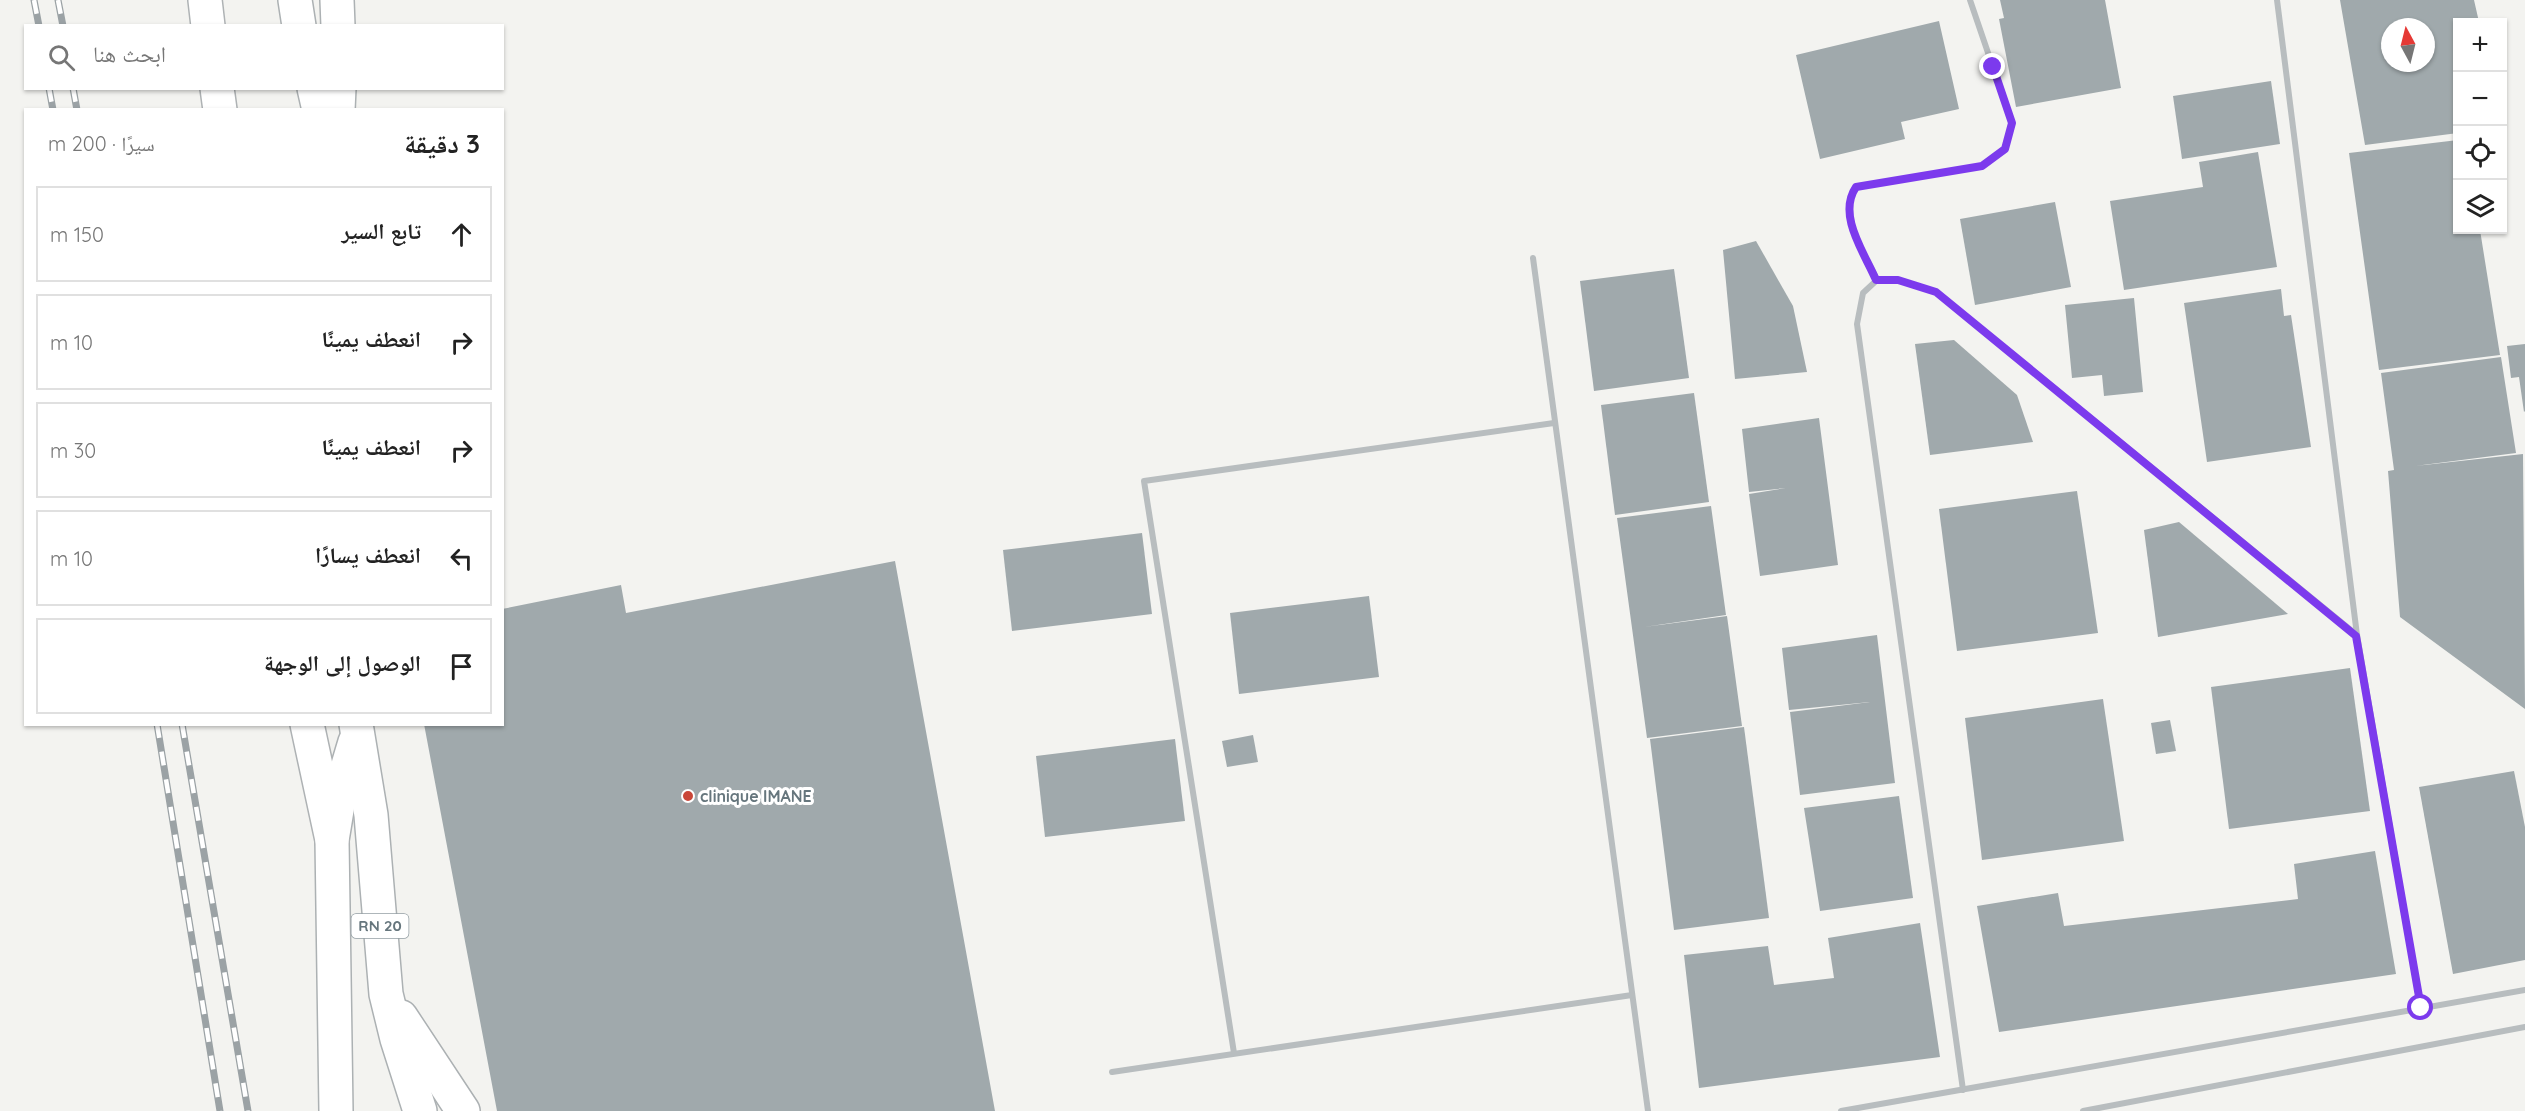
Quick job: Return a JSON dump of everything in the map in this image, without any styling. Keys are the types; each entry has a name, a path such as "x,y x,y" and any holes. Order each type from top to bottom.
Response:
{"main road":[{"path":"205,0 208,24"},
{"path":"295,0 299,24"},
{"path":"337,0 338,24"},
{"path":"217,90 220,108"},
{"path":"314,90 319,108"},
{"path":"338,108 339,90"},
{"path":"307,726 332,840"},
{"name":"RN 20","path":"336,1111 332,840 340,792 356,731"},
{"name":"RN 20","path":"356,731 371,815 386,994 397,1040 420,1111"},
{"path":"386,994 463,1111"}],"street":[{"path":"1876,280 1848,215 1849,197 1856,187 1982,166 2005,149 2012,123 1970,0"},
{"path":"2277,0 2356,636 2421,1008"},
{"path":"1533,258 1648,1111"},
{"path":"1963,1090 1857,324 1863,292 1876,280 1898,280 1936,292 2356,636"},
{"path":"1234,1053 1144,481 1554,423"},
{"path":"1841,1111 2525,990"},
{"path":"1112,1072 1632,995"},
{"path":"2083,1111 2525,1028"}],"building":[{"path":"2000,0 2105,0 2121,88 2016,107 1999,19 2004,18"},
{"path":"2340,0 2474,0 2478,18 2453,18 2453,134 2365,145"},
{"path":"1939,21 1959,109 1901,122 1905,139 1820,159 1796,55"},
{"path":"2271,81 2280,144 2182,159 2173,96"},
{"path":"2453,141 2453,234 2481,234 2500,355 2379,370 2349,153"},
{"path":"2258,152 2277,267 2124,290 2110,201 2203,187 2199,162"},
{"path":"2055,202 2071,287 1975,305 1960,219"},
{"path":"1756,241 1793,306 1807,372 1735,379 1723,250"},
{"path":"1674,269 1689,378 1594,391 1580,281"},
{"path":"2281,289 2284,316 2291,315 2311,447 2207,462 2184,303"},
{"path":"2134,298 2143,392 2104,396 2102,375 2072,378 2065,305"},
{"path":"1954,340 2017,395 2033,442 1930,455 1915,344"},
{"path":"2525,344 2524,412 2519,377 2511,378 2507,346"},
{"path":"2501,357 2516,453 2415,466 2523,454 2525,709 2400,617 2388,471 2394,470 2381,373"},
{"path":"1694,393 1709,502 1615,515 1601,405"},
{"path":"1819,418 1838,565 1760,576 1749,494 1786,488 1749,492 1742,429"},
{"path":"2077,491 2098,633 1957,651 1939,509"},
{"path":"1711,506 1726,615 1644,627 1727,616 1742,726 1647,738 1617,518"},
{"path":"2179,522 2288,614 2158,637 2144,530"},
{"path":"1142,533 1152,614 1012,631 1003,550"},
{"name":"clinique IMANE","path":"895,561 995,1111 497,1111 424,726 504,726 504,609 621,585 626,613"},
{"path":"1369,596 1379,677 1239,694 1230,613"},
{"path":"1877,635 1895,783 1800,795 1790,712 1870,702 1789,710 1782,648"},
{"path":"2350,668 2370,811 2229,829 2211,687"},
{"path":"2103,699 2124,841 1982,860 1965,718"},
{"path":"2170,720 2176,751 2156,754 2151,723"},
{"path":"1744,727 1769,918 1674,930 1650,739"},
{"path":"1253,735 1258,762 1227,767 1222,741"},
{"path":"1175,739 1185,821 1045,837 1036,756"},
{"path":"2514,771 2525,827 2525,960 2453,974 2419,787"},
{"path":"1899,796 1913,898 1820,911 1804,808"},
{"path":"2375,851 2396,974 1999,1032 1977,906 2058,893 2064,926 2298,899 2294,864"},
{"path":"1920,923 1940,1057 1699,1088 1684,955 1768,946 1774,985 1834,978 1828,938"}],"railway":[{"path":"34,0 39,24"},
{"path":"58,0 63,24"},
{"path":"49,90 53,108"},
{"path":"73,90 77,108"},
{"path":"157,726 220,1111"},
{"path":"182,726 248,1111"}],"place":[{"name":"clinique IMANE","path":"688,796"}],"route":[{"path":"1993,67 2012,123 2005,149 1982,166 1856,187 1849,197 1848,215 1876,280 1898,280 1936,292 2356,636 2421,1008"}]}
